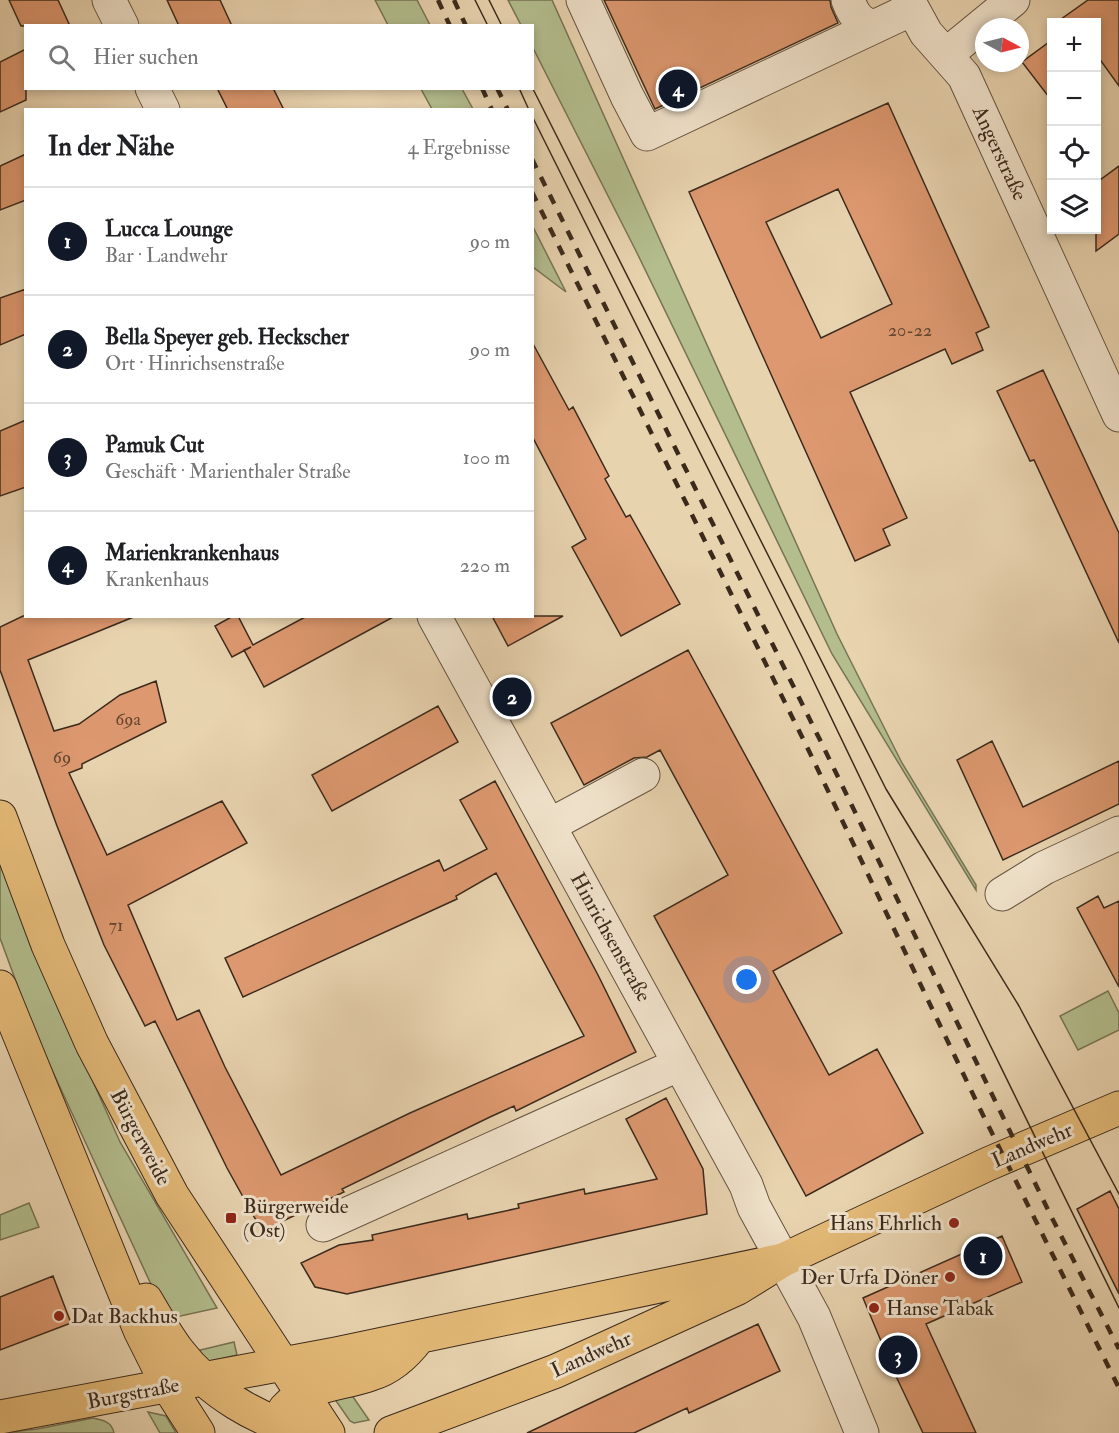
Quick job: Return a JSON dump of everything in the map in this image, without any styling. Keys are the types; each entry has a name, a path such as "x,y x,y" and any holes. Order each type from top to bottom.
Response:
{"main road":[{"name":"Bürgerweide","path":"0,817 48,945 86,1032 172,1195 271,1357 302,1395 328,1433"},
{"path":"0,987 140,1330 222,1419 309,1433"},
{"name":"Landwehr","path":"391,1433 556,1371 738,1288 783,1260 988,1164 1119,1108"},
{"path":"79,1184 160,1324 179,1353 205,1379"},
{"name":"Landwehr","path":"271,1357 420,1336 783,1260"},
{"path":"222,1419 289,1405 320,1386 373,1374 403,1357 420,1336"},
{"name":"Burgstraße","path":"222,1419 205,1379 271,1357"},
{"path":"222,1419 257,1388 271,1357"},
{"name":"Burgstraße","path":"0,1417 126,1395 222,1419"}],"street":[{"path":"110,0 121,24"},
{"path":"567,0 596,66 627,96"},
{"path":"583,0 647,134 876,26 910,4"},
{"path":"604,0 630,54 627,96"},
{"path":"848,0 860,21 876,26"},
{"path":"947,54 1013,0"},
{"name":"Angerstraße","path":"910,4 926,33 947,54 964,76 1119,416"},
{"path":"153,90 162,108"},
{"name":"Hinrichsenstraße","path":"435,618 746,1185 754,1207 814,1317 862,1433"},
{"path":"550,825 643,775"},
{"path":"1002,894 1044,868 1119,834"},
{"path":"323,1225 680,1064"}],"green space":[{"path":"375,0 417,0 429,24 387,24"},
{"path":"508,0 552,0 837,634 902,763 976,885 976,890 832,654 637,253 534,50 534,24 520,24"},
{"path":"422,90 463,90 472,108 431,108"},
{"path":"534,229 566,292 534,268"},
{"path":"0,857 47,979 120,1142 217,1308 167,1319 35,1033 0,938"},
{"path":"1108,991 1119,1013 1119,1030 1078,1050 1060,1016"},
{"path":"29,1203 39,1227 0,1240 0,1215"},
{"path":"234,1342 237,1355 206,1362 188,1353"},
{"path":"351,1394 369,1420 354,1423 350,1421 334,1398"},
{"path":"148,1412 166,1416 176,1433 160,1433"},
{"path":"93,1418 109,1424 114,1433 4,1433 37,1429"}],"building":[{"path":"9,0 58,0 69,24 24,24 21,26"},
{"path":"167,0 220,0 231,24 178,24"},
{"path":"604,0 830,0 838,23 655,109"},
{"path":"1088,0 1119,0 1119,86 1101,61 1101,18 1063,18"},
{"path":"1047,44 1047,94 1029,71 1029,57"},
{"path":"24,50 26,100 0,112 0,62"},
{"path":"218,90 274,90 283,108 227,108"},
{"path":"888,103 989,327 976,333 983,350 952,364 945,349 850,392 907,518 883,529 890,545 855,561 689,192","holes":["838,189 892,304 821,338 766,222"]},
{"path":"24,155 24,201 0,210 0,166"},
{"path":"1119,166 1119,234 1096,251 1096,234 1101,234 1101,179"},
{"path":"24,290 24,335 0,345 0,298"},
{"path":"534,346 569,410 573,407 609,476 605,479 626,517 630,515 680,604 621,636 572,547 586,539 534,440"},
{"path":"1043,370 1119,533 1119,643 1034,460 1030,461 997,391"},
{"path":"24,421 24,488 0,496 0,431"},
{"path":"23,616 24,618 131,618 28,660 54,731 79,724 120,695 156,681 166,722 82,764 82,768 69,773 107,855 222,801 247,843 128,905 177,1020 199,1010 225,1067 281,1175 410,1113 584,1036 496,873 456,896 457,899 243,997 225,958 439,860 444,871 487,849 460,800 495,781 598,975 636,1052 516,1111 514,1106 490,1117 262,1231 227,1168 155,1021 145,1026 104,945 57,826 0,670 0,627"},
{"path":"563,616 508,646 493,618"},
{"path":"229,618 239,618 253,645 303,618 391,618 264,687 244,651 232,657 215,626"},
{"path":"688,650 842,933 773,971 829,1075 877,1049 923,1133 806,1196 654,916 728,875 660,750 647,757 634,758 584,785 551,723"},
{"path":"438,706 458,742 332,811 312,775"},
{"path":"992,741 1023,807 1119,761 1119,804 1003,860 957,760"},
{"path":"1098,896 1104,908 1119,901 1119,987 1077,908"},
{"path":"666,1098 703,1169 707,1214 347,1294 315,1287 301,1263 339,1245 373,1240 372,1235 467,1214 468,1219 519,1208 518,1204 584,1189 585,1194 657,1179 626,1119"},
{"path":"1110,1191 1119,1209 1119,1294 1077,1209"},
{"path":"1002,1236 1022,1282 926,1324 976,1433 923,1433 863,1298"},
{"path":"53,1276 71,1323 0,1350 0,1297"},
{"path":"758,1324 780,1371 689,1413 687,1408 634,1433 527,1433"}],"tram line":[{"path":"475,0 487,24"},
{"path":"489,0 501,24"},
{"path":"520,90 528,108"},
{"path":"534,90 886,789 1019,1006 1119,1194"},
{"path":"534,120 802,657 1119,1308"}],"railway":[{"path":"438,0 449,24"},
{"path":"454,0 465,24"},
{"path":"483,90 491,108"},
{"path":"498,90 507,108"},
{"path":"534,163 821,742 1052,1218 1119,1349"},
{"path":"534,196 808,749 981,1111 1119,1388"}],"place":[{"name":"Marienkrankenhaus","path":"678,89"},
{"name":"Bella Speyer geb. Heckscher","path":"512,697"},
{"name":"Bürgerweide (Ost)","path":"231,1218"},
{"name":"Hans Ehrlich","path":"954,1223"},
{"name":"Lucca Lounge","path":"983,1256"},
{"name":"Der Urfa Döner","path":"950,1277"},
{"name":"Hanse Tabak","path":"874,1308"},
{"name":"Dat Backhus","path":"59,1316"},
{"name":"Pamuk Cut","path":"898,1355"}]}
